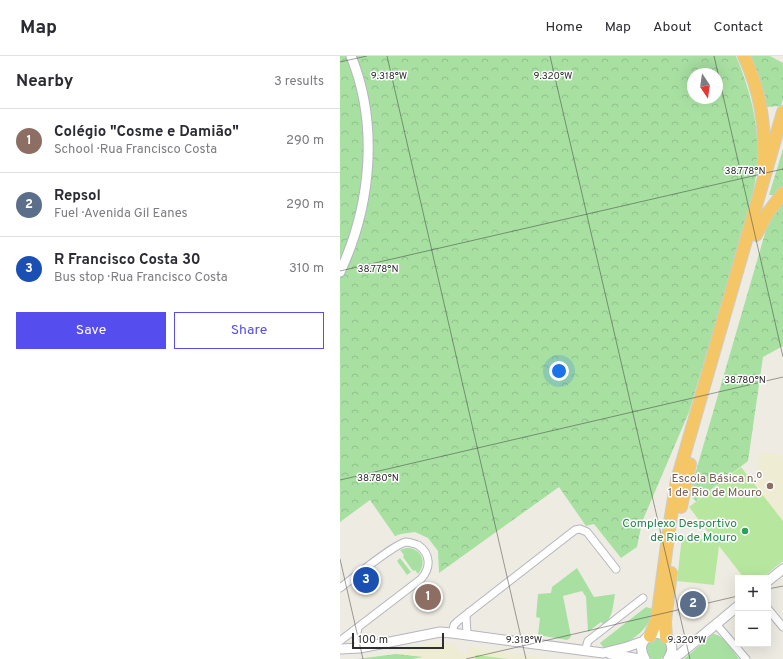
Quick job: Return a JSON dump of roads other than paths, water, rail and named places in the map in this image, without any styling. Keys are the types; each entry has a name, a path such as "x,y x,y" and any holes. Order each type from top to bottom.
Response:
{"highway":[{"path":"744,56 756,83 763,116 763,185"},
{"path":"647,638 657,619 677,480 783,112"},
{"path":"668,639 665,622 678,520 686,476 783,136"},
{"path":"756,235 767,214 783,193"}],"street":[{"path":"340,272 351,247 360,219 366,189 368,166 366,115 360,86 350,56"},
{"path":"452,632 455,623 552,547 578,529 583,529 587,532 616,569"},
{"path":"340,588 395,547 406,542 414,543 422,548 427,555 429,564 426,573 418,581 340,641"},
{"path":"771,579 783,569"},
{"path":"585,651 588,641 643,598"},
{"path":"668,659 680,654 735,608"},
{"path":"770,611 783,627"},
{"path":"467,634 466,616 470,612"},
{"path":"716,624 746,659"},
{"path":"358,628 356,637 360,648"},
{"path":"340,649 360,648 435,633 452,632 640,659"},
{"path":"603,653 623,648 658,634 679,645 693,642"},
{"path":"645,659 641,652 641,647 647,638"},
{"path":"668,639 672,651 668,659"}],"place":[{"name":"Escola Básica n.º 1 de Rio de Mouro","path":"770,486"},
{"name":"Complexo Desportivo de Rio de Mouro","path":"745,531"},
{"name":"R Francisco Costa 30","path":"366,580"},
{"name":"Colégio \"Cosme e Damião\"","path":"428,597"},
{"name":"Repsol","path":"693,604"}]}
